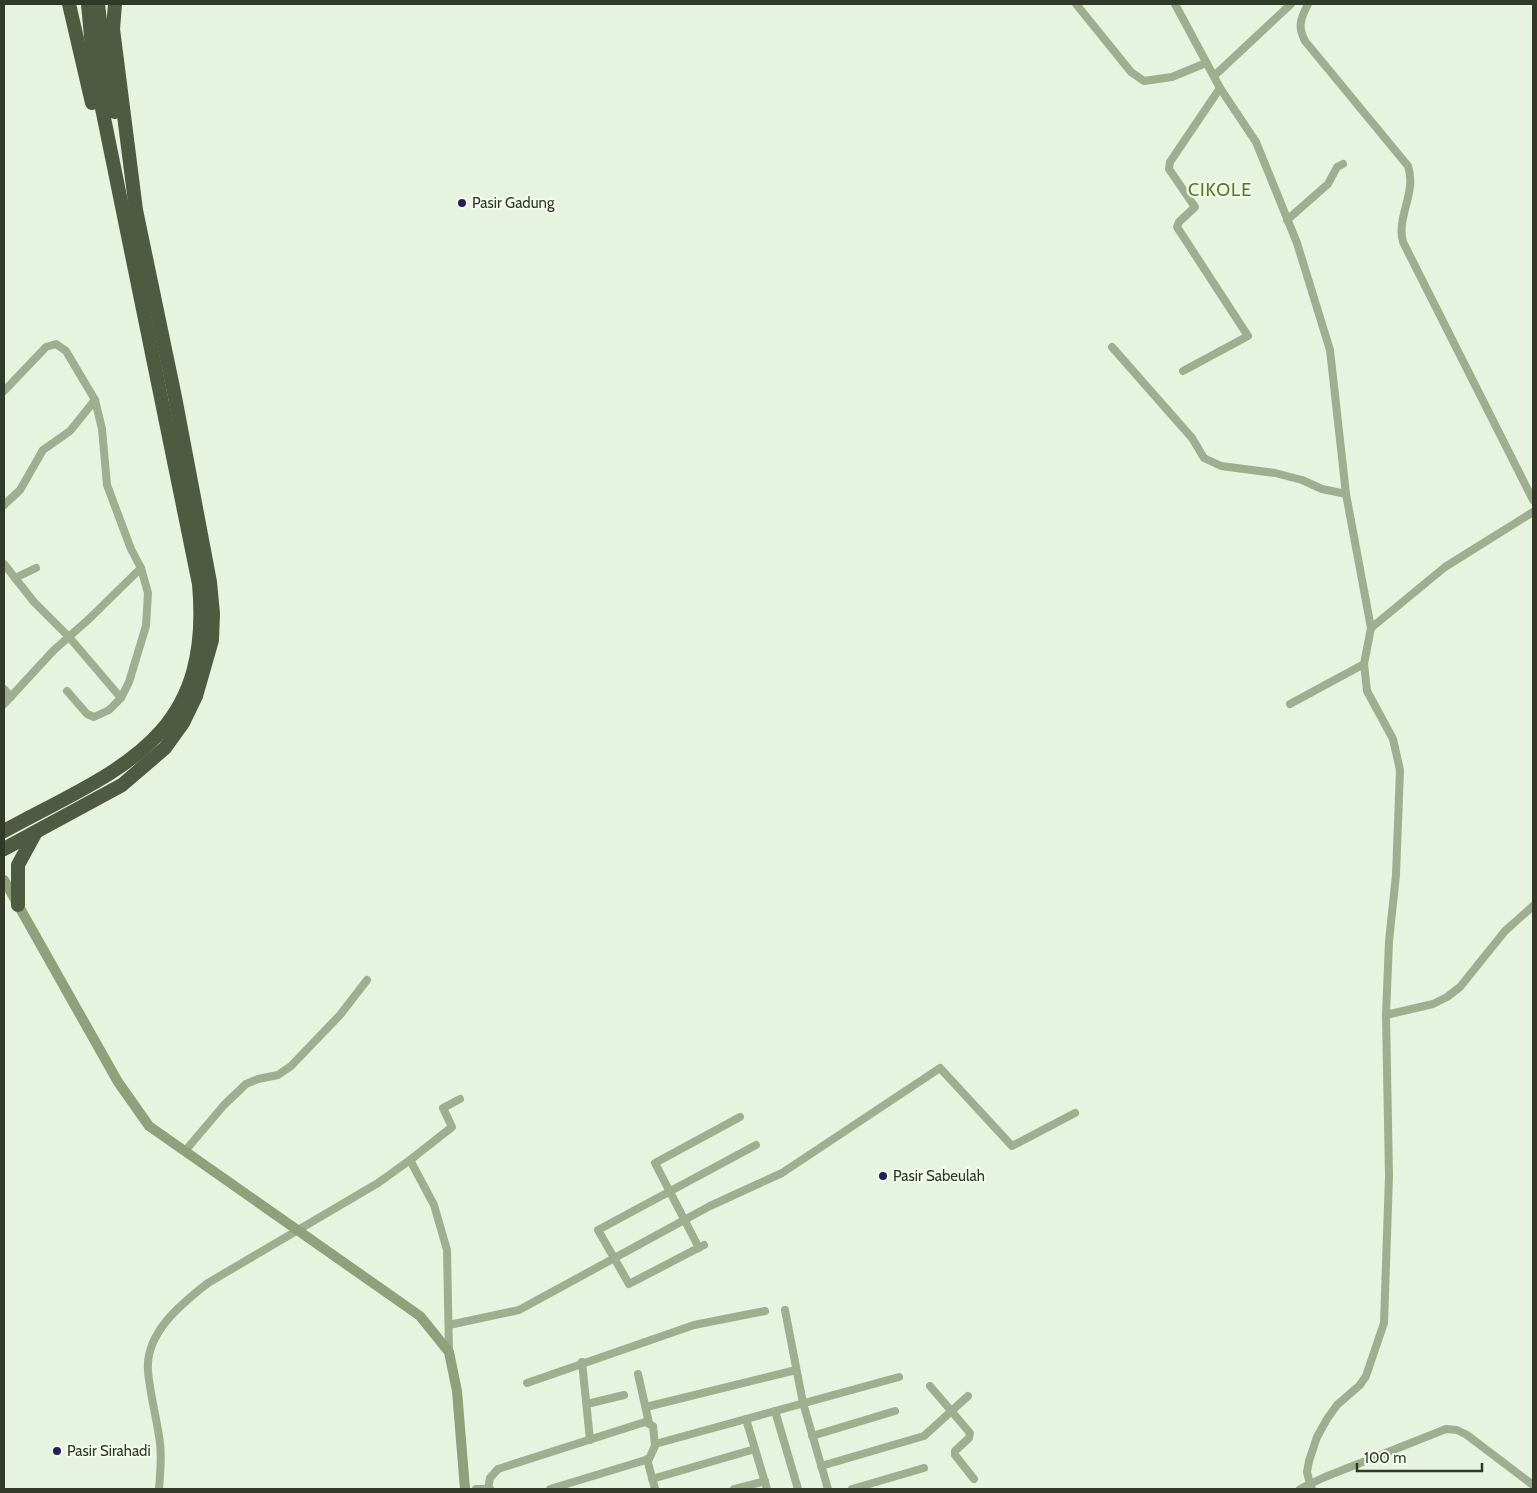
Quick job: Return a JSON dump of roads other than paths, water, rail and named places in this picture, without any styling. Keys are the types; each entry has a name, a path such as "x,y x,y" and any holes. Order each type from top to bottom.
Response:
{"highway":[{"path":"68,4 82,68 122,212"},
{"path":"4,831 112,772 135,757 156,738 174,715 186,692 196,664 202,614 199,584 94,69 88,4"},
{"path":"4,849 122,786 165,748 183,723 196,696 206,668 212,640 213,614 210,582 175,397 106,70 98,4"},
{"path":"115,4 114,38 136,210"},
{"path":"4,819 27,819"},
{"path":"18,905 18,865 36,831"}],"street":[{"path":"1076,4 1131,72 1144,81 1172,77 1206,63"},
{"path":"1175,4 1220,88 1256,142 1287,220 1330,350 1346,494 1371,628 1364,664 1367,691 1393,739 1400,770 1396,875 1389,941 1386,1015 1389,1176 1384,1323 1366,1376 1360,1385 1337,1405 1318,1437 1308,1461 1307,1472 1311,1487"},
{"path":"1214,76 1291,4"},
{"path":"1308,4 1299,24 1300,32 1305,41 1408,166 1411,183 1401,224 1403,242 1533,500"},
{"path":"1183,371 1248,336 1177,227 1178,223 1194,207 1170,171 1169,166 1220,88"},
{"path":"1287,220 1328,184 1338,167 1343,164"},
{"path":"4,392 39,352 51,344 56,344 66,351 95,400 102,429 107,485 148,593 148,613 134,670 121,698 109,710 94,717 87,714 67,691"},
{"path":"1112,347 1192,438 1204,458 1221,466 1275,473 1346,494"},
{"path":"4,505 20,490 43,450 70,431 95,400"},
{"path":"1371,628 1445,567 1533,512"},
{"path":"4,564 34,602 69,637 121,698"},
{"path":"15,578 36,568"},
{"path":"4,704 54,650 140,568"},
{"path":"1290,704 1364,664"},
{"path":"4,689 11,697"},
{"path":"4,880 118,1082 149,1126 420,1316 449,1352"},
{"path":"1386,1015 1433,1004 1447,997 1460,987 1505,931 1533,906"},
{"path":"185,1151 246,1084 258,1078 278,1075 291,1066 340,1015 367,980"},
{"path":"448,1325 519,1310 684,1220 782,1173 940,1068 1012,1146 1075,1113"},
{"path":"159,1489 160,1446 148,1370 150,1352 162,1325 188,1298 208,1283 378,1183 410,1160 452,1127 443,1108 460,1099"},
{"path":"740,1117 655,1163 669,1191 684,1220 702,1247 629,1284 598,1230 669,1191 756,1145"},
{"path":"410,1160 434,1205 447,1250 449,1352 457,1391 465,1489"},
{"path":"785,1310 803,1403 828,1489"},
{"path":"527,1383 582,1362 694,1325 765,1311"},
{"path":"582,1362 590,1440"},
{"path":"646,1407 796,1370"},
{"path":"550,1489 647,1460 654,1451 653,1426 649,1423 638,1374"},
{"path":"655,1444 899,1377"},
{"path":"930,1386 970,1433 969,1438 956,1450 955,1457 974,1479"},
{"path":"587,1404 624,1395"},
{"path":"821,1466 924,1436 968,1396"},
{"path":"775,1411 798,1489"},
{"path":"812,1436 895,1411"},
{"path":"746,1419 767,1489"},
{"path":"476,1489 489,1488 490,1478 498,1469 649,1423"},
{"path":"1300,1489 1311,1487 1446,1429 1457,1430 1467,1435 1533,1486"},
{"path":"652,1479 755,1449"},
{"path":"647,1460 655,1489"},
{"path":"852,1489 924,1468"},
{"path":"734,1489 764,1481"}],"place":[{"name":"Pasir Gadung","path":"462,203"},
{"name":"Pasir Sabeulah","path":"883,1176"},
{"name":"Pasir Sirahadi","path":"57,1451"}],"district":[{"name":"CIKOLE","path":"1220,190"}]}
